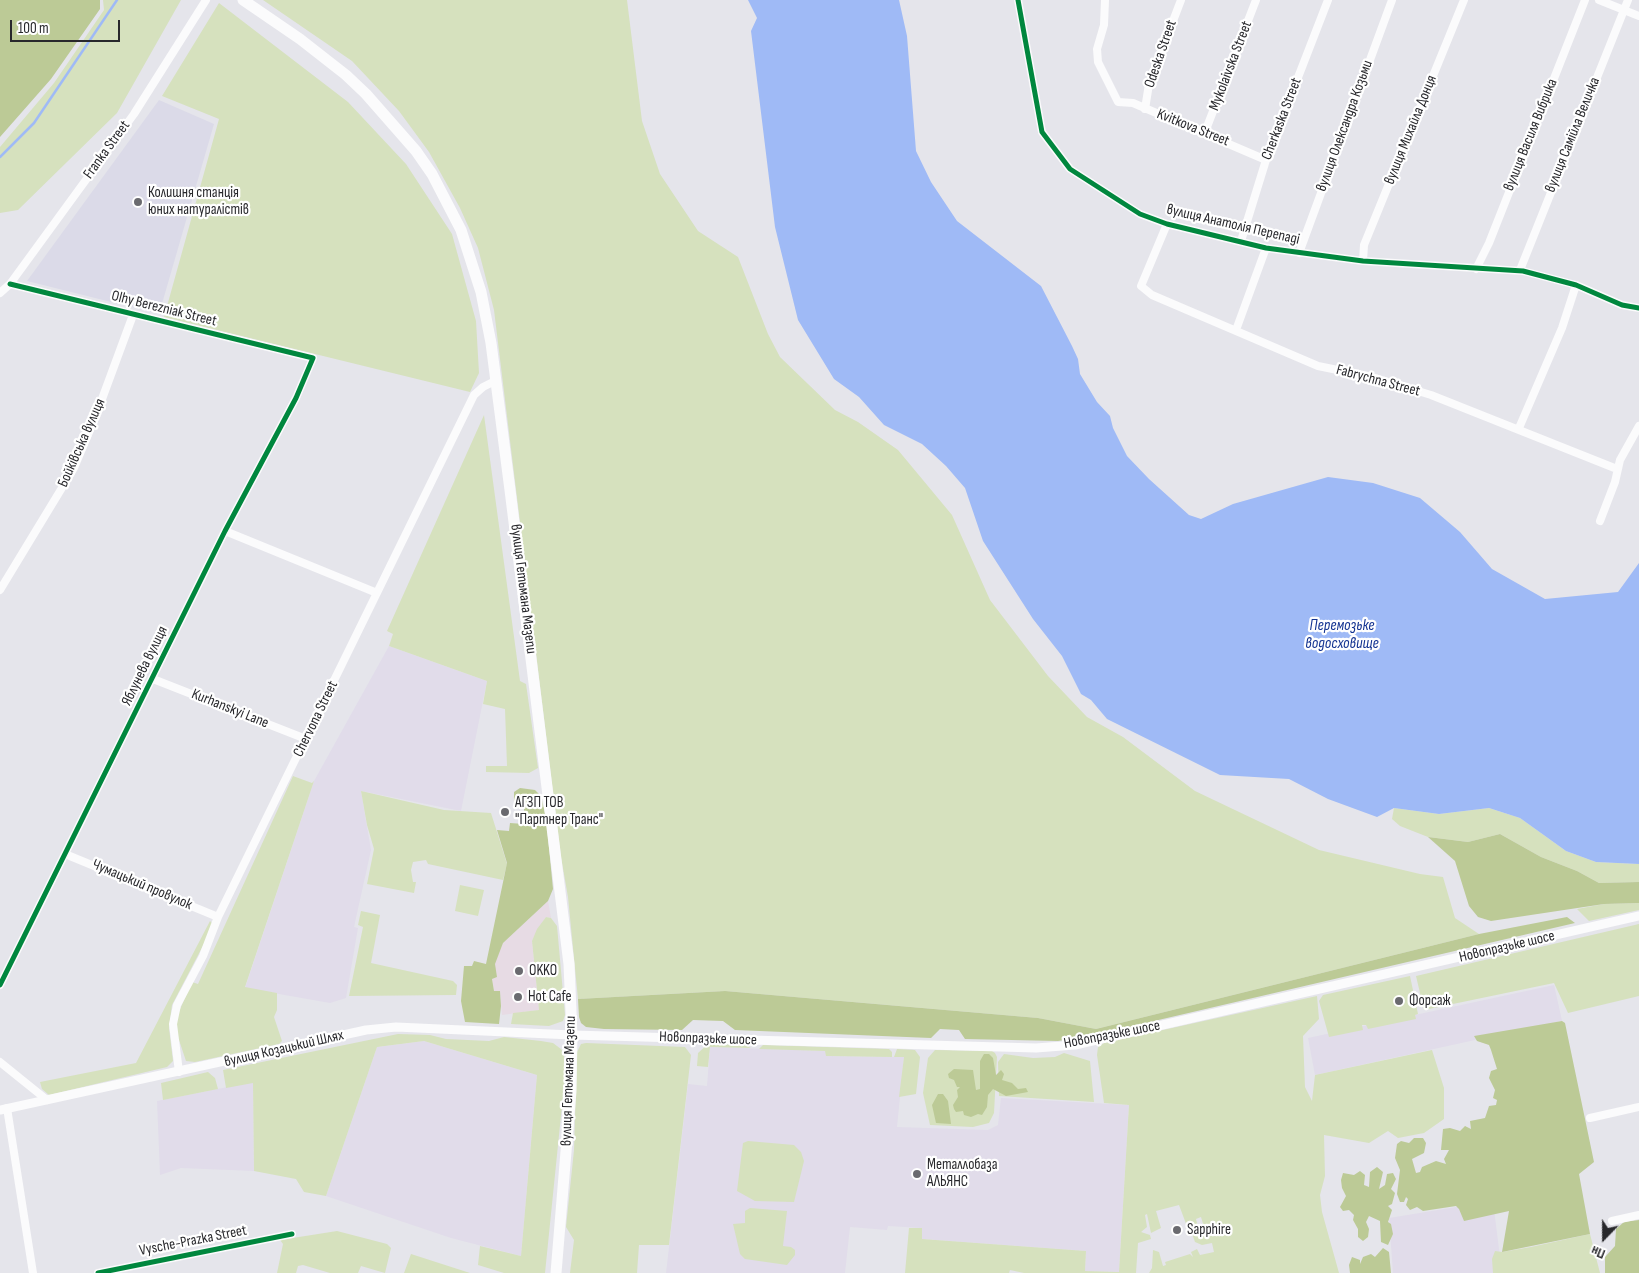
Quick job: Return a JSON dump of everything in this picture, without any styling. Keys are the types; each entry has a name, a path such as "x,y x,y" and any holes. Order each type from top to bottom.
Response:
{"highway":[{"name":"вулиця Гетьмана Мазепи","path":"243,0 300,38 346,75 399,130 432,174 461,230 475,272 486,315 569,964 572,1035 571,1091 556,1273"}],"main road":[{"name":"Новопразьке шосе","path":"572,1035 1036,1048 1075,1045 1639,916"},
{"name":"вулиця Козацький Шлях","path":"4,1109 366,1030 386,1028 458,1029 572,1035"}],"street":[{"name":"Franka Street","path":"0,293 10,284 134,114 206,0"},
{"name":"вулиця Анатолія Перепаді","path":"1018,0 1042,132 1070,169 1140,214 1168,224 1266,248 1363,261 1520,270 1576,285 1622,305 1639,308"},
{"name":"Kvitkova Street","path":"1105,0 1104,24 1097,49 1098,62 1118,102 1133,104 1205,132 1266,160"},
{"name":"Odeska Street","path":"1145,109 1149,84 1181,0"},
{"name":"Mykolaivska Street","path":"1205,132 1256,0"},
{"name":"Cherkaska Street","path":"1241,241 1266,160 1328,0"},
{"name":"вулиця Олександра Козьми","path":"1299,252 1392,0"},
{"name":"вулиця Михайла Донця","path":"1363,261 1364,245 1464,0"},
{"name":"вулиця Василя Вибрика","path":"1476,268 1489,243 1585,0"},
{"path":"1599,0 1639,16"},
{"name":"вулиця Самійла Величка","path":"1520,270 1628,0"},
{"name":"Fabrychna Street","path":"1168,224 1142,286 1152,295 1318,366 1372,377 1423,393 1502,425 1519,428 1617,469"},
{"path":"1236,330 1266,248"},
{"name":"Olhy Berezniak Street","path":"10,284 313,358"},
{"path":"1519,428 1562,328 1576,285"},
{"name":"Бойківська вулиця","path":"0,590 74,468 98,410 133,315"},
{"name":"Яблунева вулиця","path":"0,985 225,531 296,398 313,358"},
{"name":"Chervona Street","path":"179,1072 173,1028 175,1010 203,956 218,917 474,395 483,387 495,381"},
{"path":"1600,520 1615,482 1620,460 1639,426"},
{"path":"225,531 377,593"},
{"name":"Kurhanskyi Lane","path":"153,679 306,739"},
{"name":"Чумацький провулок","path":"65,854 218,917"},
{"path":"0,1062 47,1100"},
{"path":"1590,1118 1639,1107"},
{"path":"4,1109 33,1273"},
{"path":"1612,1221 1639,1215"},
{"name":"Vysche-Prazka Street","path":"98,1273 292,1234"}],"shaded area":[{"name":"Колишня станція юних натуралістів","path":"159,100 214,124 159,314 27,281"},
{"path":"389,646 487,681 461,811 361,791 371,850 354,927 358,928 346,998 330,1003 245,988 314,781"},
{"path":"548,901 551,918 546,917 532,941 539,1010 502,1015 500,991 494,991 492,979 497,977 494,964 503,943"},
{"path":"1554,985 1562,1021 1315,1075 1308,1038"},
{"path":"424,1041 537,1075 521,1256 451,1238 326,1196 377,1047"},
{"path":"710,1047 826,1051 826,1056 904,1057 897,1127 988,1130 998,1125 1001,1098 1129,1105 1119,1272 1085,1271 1086,1251 922,1239 922,1228 888,1226 887,1230 850,1227 845,1273 666,1273 688,1084 707,1086"},
{"path":"253,1082 254,1171 181,1168 160,1175 157,1101"},
{"path":"1493,1201 1502,1273 1393,1273 1389,1218"}],"green space":[{"path":"0,0 100,0 100,9 51,79 0,137"},
{"path":"103,0 181,0 117,113 18,210 0,213 0,147 54,83 104,10"},
{"path":"263,0 627,0 642,121 660,174 698,231 738,257 768,334 780,357 835,410 858,422 898,450 952,515 990,600 1048,676 1087,717 1123,737 1195,791 1319,850 1420,874 1443,877 1455,918 1479,934 1096,1029 1038,1018 725,991 578,999 568,897 561,857 494,310 478,248 460,208 429,152 399,111 352,61"},
{"path":"219,3 348,102 406,164 452,234 476,321 479,373 470,392 164,317 219,119 162,96"},
{"path":"484,415 520,681 526,684 538,768 529,773 486,772 486,766 507,766 505,709 483,704 487,681 389,646 393,634 387,631"},
{"path":"293,776 312,783 314,781 245,987 277,993 277,1010 274,1017 282,1041 279,1044 195,1062 186,1061 177,1034 177,1016 192,982 198,984"},
{"path":"520,788 535,790 541,796 546,817 553,889 548,901 503,943 495,964 497,977 492,979 494,991 500,991 499,1024 465,1022 461,1001 464,966 472,966 474,961 486,964 507,863 497,830 509,831 510,823 524,824 524,802 514,801 514,792"},
{"path":"361,791 444,810 491,813 507,864 503,880 428,864 426,860 413,862 411,870 413,882 416,882 414,893 367,884 374,849 367,825"},
{"path":"1394,808 1439,814 1489,808 1520,818 1566,851 1596,862 1639,864 1639,882 1599,883 1577,871 1541,857 1500,834 1468,842 1428,837 1400,826 1392,819"},
{"path":"1500,834 1541,857 1577,871 1599,883 1639,882 1639,903 1604,904 1491,921 1478,917 1469,906 1455,861 1428,837 1468,842"},
{"path":"460,885 484,890 478,916 455,911"},
{"path":"1639,903 1639,910 1589,921 1577,909 1604,904"},
{"path":"361,911 380,915 371,963 453,981 457,985 456,995 349,996 363,927 358,925"},
{"path":"546,917 551,918 557,926 565,1015 563,1021 549,1026 511,1024 513,1013 539,1010 532,941 537,929"},
{"path":"1567,917 1575,923 1094,1035 1058,1041 965,1039 959,1030 940,1029 931,1038 735,1030 723,1021 693,1020 682,1030 604,1029 586,1027 581,1023 579,1017 578,999 725,991 1038,1018 1096,1029 1479,934"},
{"path":"210,921 213,924 207,938 172,1005 169,1028 173,1061 167,1067 49,1095 42,1089 40,1082 136,1063"},
{"path":"1639,924 1639,996 1568,1013 1554,983 1424,1010 1416,976"},
{"path":"1410,976 1418,1014 1415,1015 1416,1019 1368,1029 1366,1025 1362,1025 1363,1030 1329,1037 1319,1001 1323,995"},
{"path":"1317,996 1319,1019 1303,1036 1305,1087 1312,1101 1315,1075 1432,1050 1444,1088 1444,1119 1424,1133 1398,1138 1388,1131 1369,1143 1324,1135 1325,1176 1320,1195 1322,1212 1339,1273 1149,1273 1152,1268 1153,1250 1159,1252 1163,1266 1166,1265 1165,1262 1190,1254 1193,1257 1191,1252 1197,1249 1200,1255 1214,1252 1212,1243 1202,1245 1195,1242 1191,1231 1204,1227 1201,1217 1196,1219 1198,1227 1191,1230 1188,1229 1179,1205 1156,1211 1161,1228 1151,1233 1147,1214 1145,1215 1147,1227 1141,1232 1150,1235 1151,1239 1138,1243 1136,1273 1024,1273 1010,1270 1009,1273 905,1273 909,1228 922,1228 922,1239 1086,1251 1085,1271 1119,1272 1129,1105 1104,1103 1097,1055 1098,1047 1104,1043"},
{"path":"1562,1021 1565,1023 1594,1162 1579,1174 1590,1234 1502,1252 1509,1211 1464,1221 1456,1206 1423,1211 1417,1207 1410,1210 1406,1205 1408,1199 1406,1197 1404,1202 1400,1202 1397,1194 1400,1170 1395,1158 1397,1144 1401,1141 1409,1143 1414,1138 1423,1138 1426,1143 1424,1153 1412,1159 1416,1173 1420,1172 1422,1167 1436,1161 1446,1164 1444,1159 1449,1150 1441,1150 1443,1129 1450,1128 1460,1131 1465,1126 1471,1129 1470,1121 1485,1118 1489,1106 1496,1105 1497,1100 1493,1098 1495,1090 1489,1078 1491,1071 1497,1069 1491,1050 1489,1045 1477,1041 1474,1036"},
{"path":"398,1034 489,1041 504,1037 553,1043 561,1049 564,1054 564,1086 545,1273 504,1273 478,1265 480,1246 521,1256 537,1075 424,1041 377,1047 326,1196 304,1192 296,1179 254,1171 253,1083 226,1088 223,1070"},
{"path":"581,1044 685,1047 691,1055 669,1245 639,1245 637,1273 570,1273 574,1240 566,1227 574,1150 577,1052"},
{"path":"708,1044 745,1045 751,1048 710,1047 708,1067 697,1066 698,1053"},
{"path":"763,1045 889,1049 892,1052 892,1057 826,1056 825,1051 759,1049"},
{"path":"897,1049 915,1050 920,1057 916,1094 899,1097 904,1057 894,1057"},
{"path":"935,1050 992,1051 995,1053 997,1057 994,1113 989,1123 973,1127 930,1125 923,1093 928,1058"},
{"path":"1064,1053 1090,1061 1094,1102 999,1096 998,1062 1004,1054 1033,1058 1055,1057"},
{"path":"984,1054 989,1054 993,1058 996,1075 1001,1070 1004,1074 1002,1080 1012,1083 1018,1089 1026,1088 1028,1092 1006,1096 993,1089 988,1095 987,1107 982,1115 978,1114 971,1117 964,1115 963,1111 956,1112 953,1105 958,1097 957,1090 960,1087 957,1087 954,1080 949,1078 948,1074 954,1069 973,1070 976,1090 980,1089 980,1061"},
{"path":"208,1072 215,1078 218,1089 163,1100 161,1083"},
{"path":"938,1094 943,1094 948,1101 951,1124 936,1123 932,1105"},
{"path":"748,1141 794,1145 801,1152 804,1161 794,1202 755,1201 737,1191 743,1143"},
{"path":"1377,1167 1383,1172 1379,1189 1385,1185 1387,1174 1393,1173 1396,1179 1391,1189 1395,1193 1392,1204 1388,1206 1392,1210 1388,1222 1391,1224 1393,1234 1388,1245 1381,1242 1380,1221 1369,1216 1366,1222 1369,1229 1368,1237 1363,1241 1358,1237 1358,1229 1353,1220 1354,1215 1349,1210 1343,1211 1340,1207 1346,1196 1342,1188 1341,1180 1343,1173 1354,1175 1360,1171 1365,1175 1364,1185 1369,1187 1370,1172"},
{"path":"750,1208 787,1211 783,1246 791,1247 795,1250 795,1255 787,1265 745,1259 740,1254 733,1224 745,1223 745,1211"},
{"path":"1639,1220 1639,1273 1605,1273 1605,1257 1615,1246 1616,1229 1624,1222"},
{"path":"337,1231 387,1244 391,1248 385,1273 361,1266 358,1273 330,1273 303,1265 298,1266 296,1273 277,1273 283,1244 280,1240"},
{"path":"1590,1234 1600,1273 1493,1273 1492,1259 1495,1251 1502,1252 1531,1247"},
{"path":"1383,1248 1389,1252 1391,1273 1350,1273 1349,1265 1352,1257 1360,1260 1360,1264 1363,1257 1371,1254 1375,1257"},
{"path":"411,1254 470,1273 404,1273"}],"water":[{"name":"Перемозьке водосховище","path":"748,0 899,0 907,36 916,151 931,182 957,221 1041,286 1078,359 1080,374 1097,402 1110,416 1113,428 1127,456 1189,515 1201,519 1233,504 1328,477 1373,483 1420,498 1460,532 1492,569 1545,599 1618,592 1639,563 1639,864 1596,862 1566,851 1520,818 1489,808 1439,814 1394,808 1377,817 1328,799 1289,779 1220,775 1107,719 1091,700 1081,694 1062,656 1033,619 983,541 965,488 946,466 922,444 884,425 859,397 834,379 798,320 775,227 751,31 757,18"}],"waterway":[{"path":"0,157 34,123 117,0"}],"cycle path":[{"path":"1018,0 1042,132 1070,169 1140,214 1167,224 1266,248 1363,261 1523,271 1576,285 1622,305 1639,308"},
{"path":"0,985 225,531 296,398 313,358 10,284"},
{"path":"98,1273 292,1234"}],"place":[{"name":"Колишня станція юних натуралістів","path":"138,202"},
{"name":"АГЗП ТОВ \"Партнер Транс\"","path":"505,812"},
{"name":"OKKO","path":"519,971"},
{"name":"Hot Cafe","path":"518,997"},
{"name":"Форсаж","path":"1399,1001"},
{"name":"Металлобаза АЛЬЯНС","path":"917,1174"},
{"name":"Sapphire","path":"1177,1230"}]}
